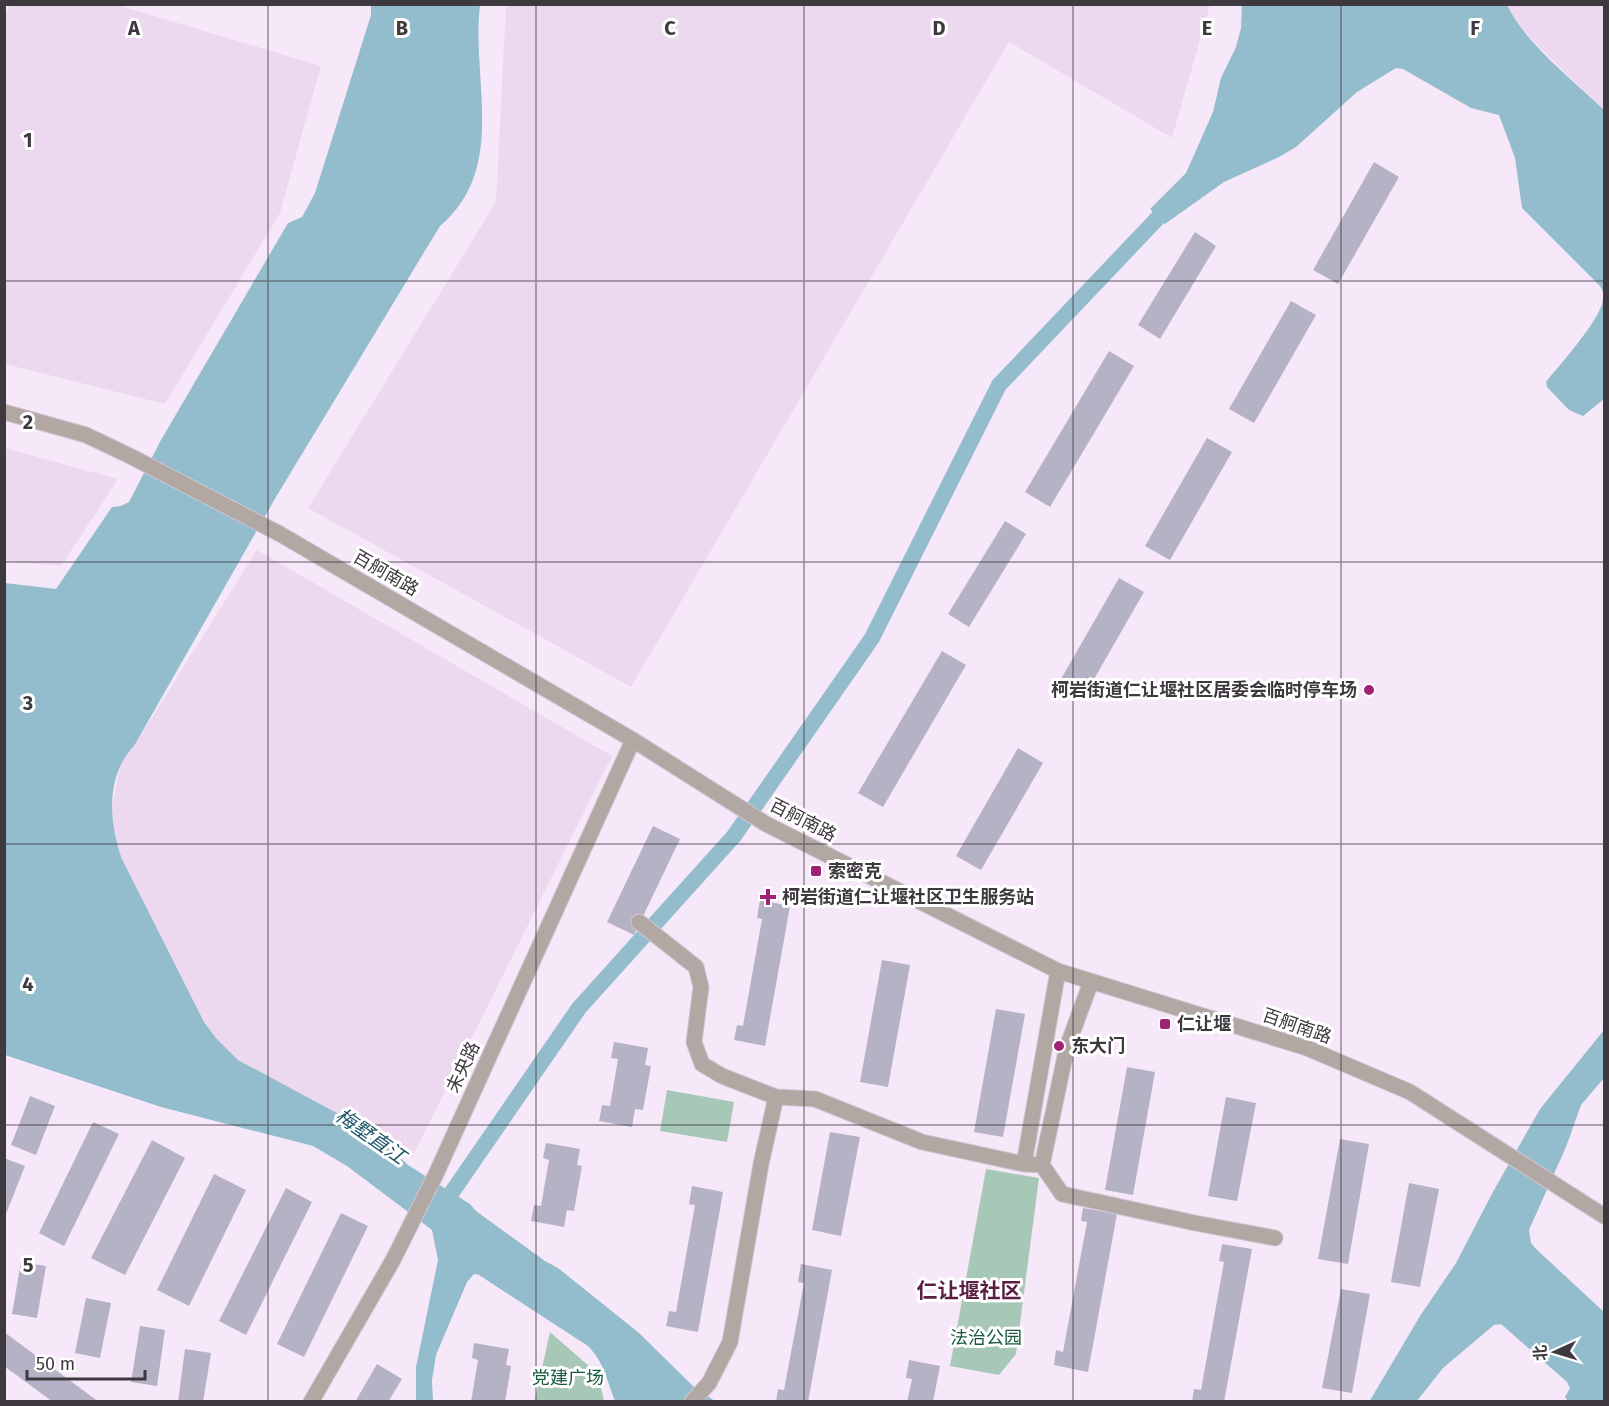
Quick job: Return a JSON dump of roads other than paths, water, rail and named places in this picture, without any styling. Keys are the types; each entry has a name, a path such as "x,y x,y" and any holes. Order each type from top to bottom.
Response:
{"street":[{"name":"百舸南路","path":"4,412 86,435 280,534 633,740 766,824 1058,971 1307,1048 1410,1092 1605,1216"},
{"name":"未央路","path":"311,1401 393,1260 436,1174 633,740"},
{"path":"639,922 696,968 701,987 694,1042 702,1064 722,1076 776,1097 816,1099 922,1142 1024,1164 1042,1165"},
{"path":"1024,1164 1058,971"},
{"path":"1091,982 1067,1047 1042,1165 1062,1194 1275,1238"},
{"path":"692,1401 704,1390 730,1342 761,1164 776,1097"}],"water":[{"name":"梅墅直江","path":"371,5 480,5 478,34 482,122 480,151 474,178 461,203 440,226 276,497 125,758 114,785 112,815 114,830 122,859 204,1022 238,1060 374,1133 408,1165 470,1204 476,1211 558,1268 639,1333 695,1388 715,1401 615,1401 601,1365 588,1346 479,1275 474,1274 467,1282 436,1355 432,1380 433,1401 416,1401 416,1367 438,1260 432,1230 347,1166 313,1146 161,1107 5,1055 5,583 56,589 112,507 129,502 161,440 288,223 302,217 315,193 371,15"},
{"path":"1242,5 1507,5 1526,34 1538,47 1604,110 1604,399 1583,416 1569,410 1547,387 1546,382 1577,344 1598,313 1602,304 1603,292 1600,286 1522,208 1515,158 1499,115 1471,108 1403,69 1396,68 1357,92 1296,147 1224,182 1165,224 1150,209 1186,173 1213,112 1221,78 1236,47 1241,28"},
{"path":"1604,1030 1604,1078 1581,1105 1566,1147 1529,1230 1531,1243 1535,1248 1604,1312 1604,1400 1568,1401 1565,1397 1570,1388 1567,1382 1501,1324 1494,1325 1443,1368 1417,1401 1369,1402 1420,1316 1456,1263 1540,1109"}],"waterway":[{"path":"439,1211 579,1008 734,836 872,638 999,385 1173,202"}],"place":[{"name":"柯岩街道仁让堰社区居委会临时停车场","path":"1369,690"},
{"name":"索密克","path":"816,871"},
{"name":"柯岩街道仁让堰社区卫生服务站","path":"768,897"},
{"name":"仁让堰","path":"1165,1024"},
{"name":"东大门","path":"1059,1046"}],"district":[{"name":"仁让堰社区","path":"969,1291"}],"park label":[{"name":"法治公园","path":"986,1338"},
{"name":"党建广场","path":"568,1378"}]}
